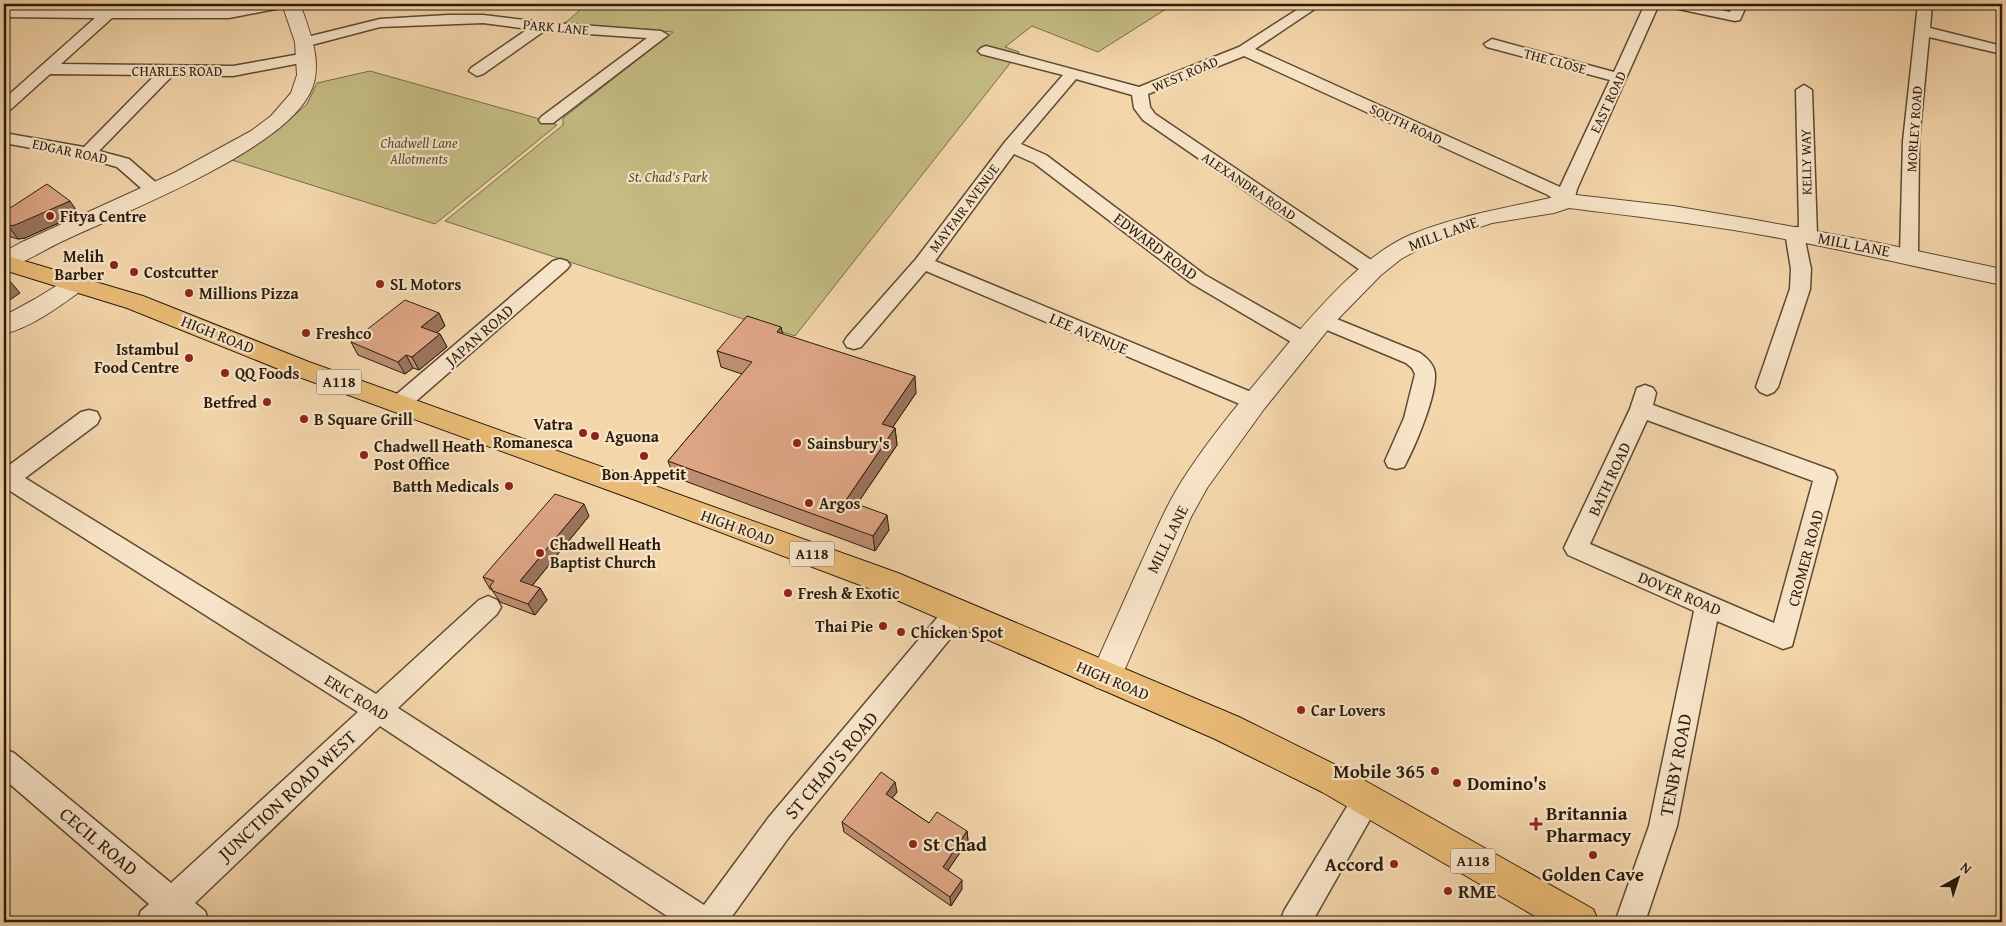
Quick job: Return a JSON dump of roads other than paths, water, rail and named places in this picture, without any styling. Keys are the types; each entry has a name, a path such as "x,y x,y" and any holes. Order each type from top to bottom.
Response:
{"main road":[{"name":"HIGH ROAD","path":"4,262 135,302 300,368 850,568 957,612 1227,728 1367,800 1580,922"}],"street":[{"path":"4,13 229,14 281,4"},
{"path":"4,262 28,248 155,191 216,160 258,135 278,120 300,94 307,75 305,50 291,4"},
{"path":"483,19 499,4"},
{"name":"WEST ROAD","path":"986,51 1140,92 1244,50 1315,4"},
{"name":"EAST ROAD","path":"1567,201 1568,189 1652,4"},
{"path":"1674,4 1735,18 1740,4"},
{"name":"MORLEY ROAD","path":"1909,255 1910,141 1925,4"},
{"path":"4,107 109,13"},
{"name":"PARK LANE","path":"305,50 380,23 405,20 483,19 540,26 661,35 547,120"},
{"path":"476,71 530,35 540,26"},
{"path":"1922,31 2002,50"},
{"name":"THE CLOSE","path":"1492,44 1619,78"},
{"name":"CHARLES ROAD","path":"46,69 248,70 305,50"},
{"name":"SOUTH ROAD","path":"1244,50 1554,191 1567,201"},
{"path":"88,153 168,71"},
{"name":"MAYFAIR AVENUE","path":"854,342 923,263 1011,146 1073,73"},
{"name":"KELLY WAY","path":"1767,387 1800,289 1804,90"},
{"name":"ALEXANDRA ROAD","path":"1140,92 1142,108 1148,117 1374,270"},
{"name":"EDGAR ROAD","path":"4,138 88,153 123,163 155,191"},
{"name":"EDWARD ROAD","path":"1011,146 1040,159 1198,279 1305,341"},
{"name":"MILL LANE","path":"1106,677 1177,516 1197,480 1255,402 1322,320 1374,270 1406,246 1430,235 1488,217 1539,209 1567,201 1671,213 1801,233 1909,255 2002,277"},
{"name":"LEE AVENUE","path":"923,263 1255,402"},
{"name":"JAPAN ROAD","path":"399,404 560,266"},
{"path":"4,326 44,305 77,283"},
{"path":"1322,320 1414,358 1420,364 1425,374 1415,418 1396,461"},
{"name":"BATH ROAD","path":"1576,548 1643,401 1826,477"},
{"path":"6,480 89,418"},
{"name":"CROMER ROAD","path":"1783,638 1826,477"},
{"name":"ERIC ROAD","path":"6,480 378,710 703,922"},
{"name":"DOVER ROAD","path":"1576,548 1783,638"},
{"name":"TENBY ROAD","path":"1630,922 1663,826 1708,605"},
{"name":"JUNCTION ROAD WEST","path":"152,922 488,607"},
{"name":"ST CHAD'S ROAD","path":"710,922 779,827 957,612"},
{"name":"CECIL ROAD","path":"4,762 194,922"},
{"path":"1296,922 1367,800"}],"place":[{"name":"Fitya Centre","path":"50,216"},
{"name":"Melih Barber","path":"114,265"},
{"name":"Costcutter","path":"134,272"},
{"name":"SL Motors","path":"380,284"},
{"name":"Millions Pizza","path":"189,293"},
{"name":"Freshco","path":"306,333"},
{"name":"Istambul Food Centre","path":"189,358"},
{"name":"QQ Foods","path":"225,373"},
{"name":"Betfred","path":"267,402"},
{"name":"B Square Grill","path":"304,419"},
{"name":"Vatra Romanesca","path":"583,433"},
{"name":"Aguona","path":"595,436"},
{"name":"Sainsbury's","path":"797,443"},
{"name":"Chadwell Heath Post Office","path":"364,455"},
{"name":"Bon Appetit","path":"644,456"},
{"name":"Batth Medicals","path":"509,486"},
{"name":"Argos","path":"809,503"},
{"name":"Chadwell Heath Baptist Church","path":"540,553"},
{"name":"Fresh & Exotic","path":"788,593"},
{"name":"Thai Pie","path":"883,626"},
{"name":"Chicken Spot","path":"901,632"},
{"name":"Car Lovers","path":"1301,710"},
{"name":"Mobile 365","path":"1435,771"},
{"name":"Domino's","path":"1457,783"},
{"name":"Britannia Pharmacy","path":"1536,824"},
{"name":"St Chad","path":"913,844"},
{"name":"Golden Cave","path":"1593,855"},
{"name":"Accord","path":"1394,864"},
{"name":"RME","path":"1448,891"}],"park label":[{"name":"Chadwell Lane Allotments","path":"419,152"},
{"name":"St. Chad's Park","path":"668,177"}]}
